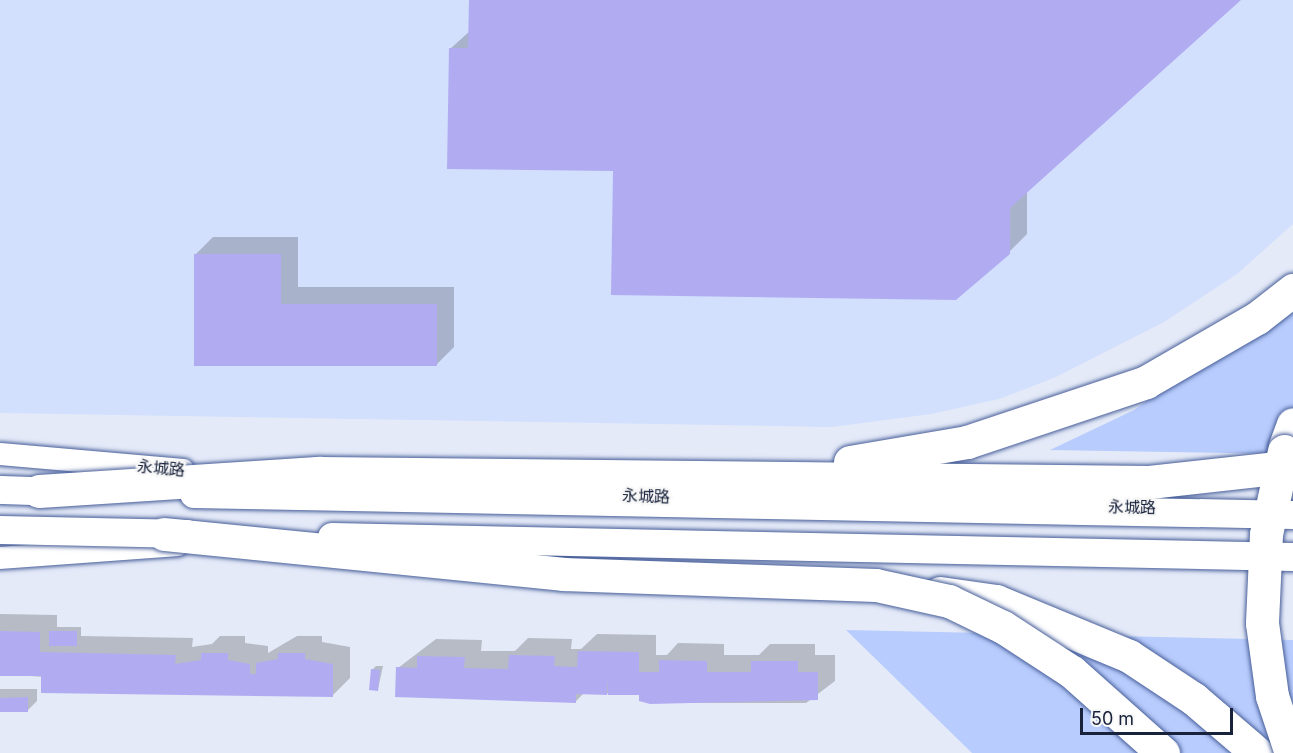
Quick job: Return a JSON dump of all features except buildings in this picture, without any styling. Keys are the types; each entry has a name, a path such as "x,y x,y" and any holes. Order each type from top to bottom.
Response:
{"highway":[{"path":"689,475 850,462 966,442 1043,421 1146,382 1257,318 1293,290"},
{"path":"1291,753 1272,696 1262,622 1266,534 1293,424"},
{"path":"39,491 320,473 689,475 1149,482 1293,466"},
{"path":"164,534 563,574 876,585 996,601 1065,625 1157,674 1257,753"},
{"path":"876,585 948,601 1003,627 1072,672 1163,753"}],"main road":[{"path":"0,490 1293,515"},
{"path":"0,530 1293,559"}],"street":[{"name":"永城路","path":"0,454 363,486 1293,510"},
{"path":"0,558 195,543 332,541 1293,559"}],"shaded area":[{"path":"0,0 1293,0 1293,224 1237,274 1164,322 1056,377 999,399 931,414 832,427 0,413"},
{"path":"1293,300 1293,454 1050,450 1134,410"},
{"path":"846,630 1293,640 1293,753 972,753"}]}
